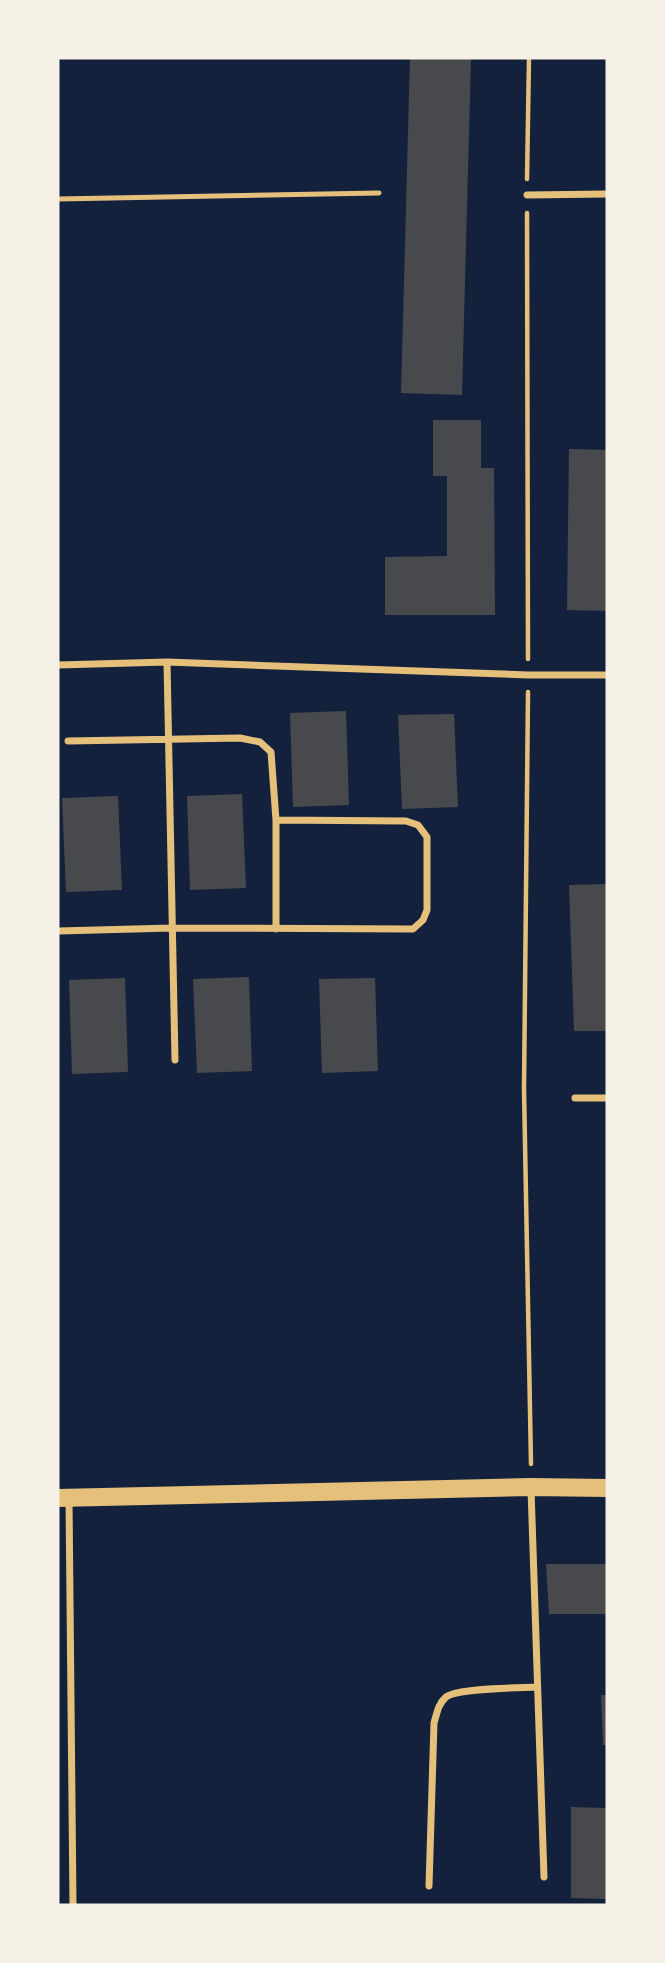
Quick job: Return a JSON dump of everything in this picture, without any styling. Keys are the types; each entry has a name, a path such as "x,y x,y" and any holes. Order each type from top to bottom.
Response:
{"main road":[{"path":"63,1498 531,1486 607,1488"}],"street":[{"path":"527,195 607,194"},
{"path":"167,662 175,1060"},
{"path":"58,665 167,662 528,675 607,674"},
{"path":"68,741 240,738 260,742 271,752 276,820 276,929"},
{"path":"58,931 172,928 413,929 423,920 426,910 427,837 418,825 406,821 276,820"},
{"path":"575,1098 607,1098"},
{"path":"531,1486 544,1877"},
{"path":"63,1498 73,1905"},
{"path":"429,1886 434,1723 438,1706 448,1696 466,1692 537,1687"}],"lane":[{"path":"58,200 379,192"}],"path":[{"path":"528,58 528,675 524,1089 531,1486"}],"building":[{"path":"410,58 471,58 462,395 401,393"},
{"path":"433,420 481,420 481,468 494,468 495,615 385,615 385,557 447,556 447,476 433,476"},
{"path":"569,449 607,450 607,611 567,610"},
{"path":"346,711 349,805 293,807 290,713"},
{"path":"454,714 458,807 402,809 398,715"},
{"path":"242,794 246,888 190,890 187,796"},
{"path":"118,796 122,890 66,892 62,798"},
{"path":"607,884 607,1031 574,1031 569,885"},
{"path":"249,977 252,1071 197,1073 193,979"},
{"path":"125,978 128,1072 72,1074 69,980"},
{"path":"375,978 378,1071 322,1073 319,979"},
{"path":"546,1564 607,1564 607,1614 549,1614"},
{"path":"601,1695 607,1695 607,1745 603,1745"},
{"path":"571,1807 607,1808 607,1899 571,1898"}]}
